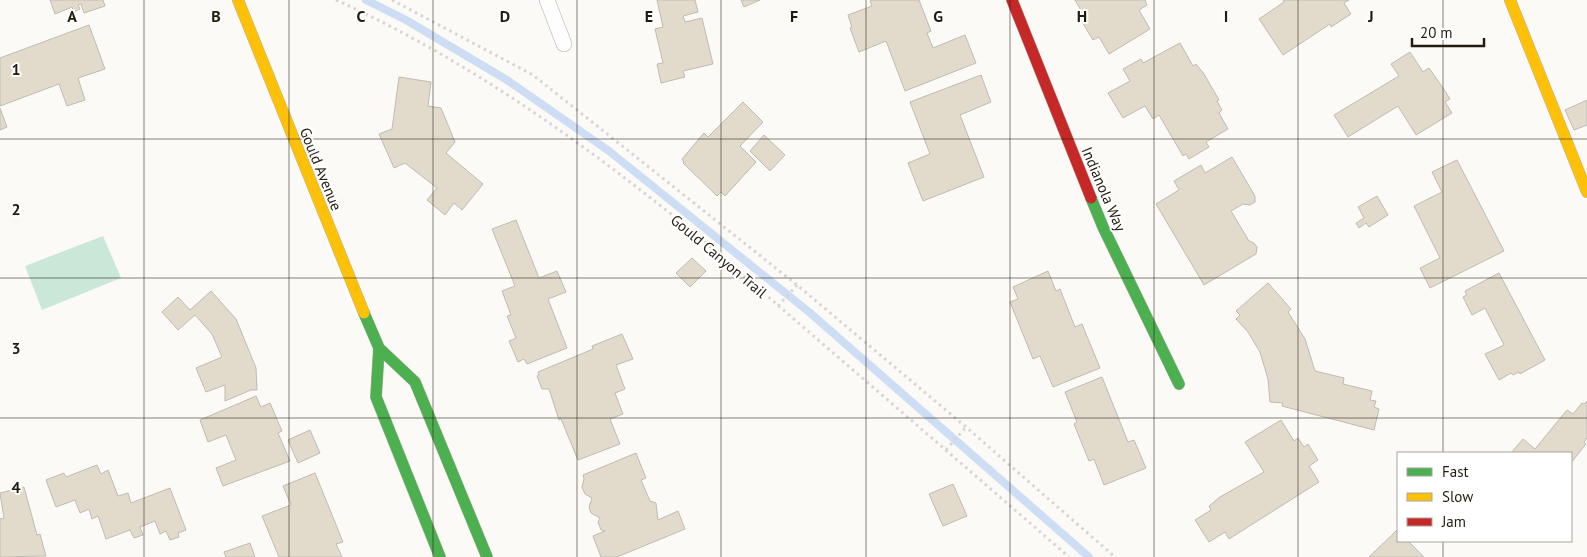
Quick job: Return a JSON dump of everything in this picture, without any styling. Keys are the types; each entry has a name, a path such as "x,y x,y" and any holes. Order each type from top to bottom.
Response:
{"street":[{"name":"Gould Avenue","path":"238,0 322,213 379,348 415,382 486,557"},
{"name":"Indianola Way","path":"1012,0 1103,227 1179,384"},
{"path":"1510,0 1587,192"},
{"name":"Gould Avenue","path":"379,348 376,398 440,557"}],"lane":[{"path":"547,0 564,44"}],"path":[{"name":"Gould Canyon Trail","path":"336,0 374,17 457,63 576,141 659,204 1069,557"},
{"path":"392,0 533,75 797,285 966,427 1115,557"},
{"path":"778,306 797,285"},
{"path":"946,450 966,427"}],"green space":[{"path":"103,236 121,278 42,310 25,266"}],"building":[{"path":"50,0 103,0 105,6 84,13 81,4 78,5 80,9 74,12 72,7 55,14"},
{"path":"657,0 695,0 698,12 683,16 685,22 702,18 713,64 683,71 685,77 661,83 657,64 663,63 655,29 663,27"},
{"path":"741,0 760,0 744,7"},
{"path":"872,0 919,0 931,31 927,33 933,48 965,35 976,63 905,91 886,41 859,52 850,28 852,27 848,15 872,6 870,1"},
{"path":"1075,0 1145,0 1147,5 1139,10 1150,29 1109,54 1099,37 1093,40 1082,22 1086,19"},
{"path":"1283,0 1349,0 1344,3 1351,14 1331,27 1330,24 1283,55 1259,19 1284,2"},
{"path":"89,25 105,69 78,78 85,100 67,106 59,84 0,106 0,58"},
{"path":"1180,43 1193,66 1196,64 1204,74 1219,100 1217,101 1222,110 1219,113 1228,129 1206,142 1209,147 1189,159 1186,154 1183,156 1159,115 1153,119 1145,106 1123,118 1108,93 1130,81 1123,69 1141,59 1143,63"},
{"path":"1410,52 1423,72 1429,68 1443,88 1450,99 1445,102 1452,113 1416,135 1398,106 1348,137 1334,115 1399,76 1391,64"},
{"path":"981,75 991,102 960,115 984,177 923,201 908,163 930,154 910,102"},
{"path":"399,77 431,82 428,106 441,108 455,142 446,153 483,184 462,210 454,203 445,215 427,200 437,188 405,163 394,168 379,134 392,129"},
{"path":"1587,100 1587,125 1574,130 1565,110"},
{"path":"743,102 763,122 740,146 756,162 725,196 721,192 717,196 683,163 682,159 704,133 708,137"},
{"path":"0,108 7,127 0,130"},
{"path":"764,135 785,155 770,171 750,151"},
{"path":"1232,157 1255,196 1255,202 1250,205 1243,204 1231,211 1249,241 1257,247 1256,254 1204,285 1156,204 1179,190 1174,181 1201,165 1205,173"},
{"path":"1457,160 1504,251 1430,288 1420,268 1440,258 1414,206 1442,192 1432,172"},
{"path":"1377,196 1388,215 1369,227 1366,223 1359,228 1356,223 1364,218 1358,207"},
{"path":"516,220 539,278 557,271 566,292 548,299 567,348 527,364 524,359 518,362 509,341 516,338 507,316 511,315 502,291 515,286 492,229"},
{"path":"692,258 706,271 690,287 676,273"},
{"path":"1048,271 1056,291 1060,289 1075,327 1082,324 1100,368 1053,387 1040,356 1033,359 1010,302 1018,299 1013,287"},
{"path":"1499,273 1545,360 1520,374 1519,372 1513,375 1511,373 1499,380 1485,354 1504,345 1485,308 1472,315 1463,297 1467,295 1465,291"},
{"path":"1268,283 1291,309 1288,312 1305,339 1315,371 1344,378 1343,384 1372,391 1370,400 1376,401 1374,407 1379,409 1374,430 1282,406 1283,403 1270,402 1268,379 1260,352 1248,332 1236,319 1240,315 1236,311"},
{"path":"211,291 236,319 256,368 257,390 251,390 225,401 225,385 206,392 196,368 222,357 212,334 195,315 178,330 162,312 178,297 190,310"},
{"path":"622,334 633,359 616,365 625,389 615,393 623,414 610,419 620,444 578,460 561,419 559,420 549,389 542,389 537,376 539,375 538,372 593,349 592,346"},
{"path":"1102,377 1128,442 1134,440 1146,468 1104,485 1094,459 1089,461 1074,424 1077,422 1065,392"},
{"path":"256,396 261,407 270,403 282,431 278,433 290,461 223,486 216,468 236,460 226,435 208,442 200,420"},
{"path":"1587,401 1587,438 1584,442 1586,444 1572,462 1572,452 1512,452 1523,439 1535,449 1567,410 1573,414 1582,403 1584,404"},
{"path":"1281,420 1294,441 1298,438 1304,447 1308,444 1318,460 1309,466 1319,482 1229,539 1225,532 1209,542 1195,520 1211,510 1209,506 1220,497 1264,472 1245,442"},
{"path":"310,430 320,453 298,463 288,440"},
{"path":"636,453 646,478 641,480 650,501 656,503 658,520 678,511 685,529 617,557 601,557 593,536 605,531 601,530 598,522 600,518 591,513 589,507 592,498 585,494 582,487 583,475"},
{"path":"97,465 101,474 108,470 118,496 128,493 131,503 170,488 186,530 178,533 179,537 170,540 166,531 160,534 155,521 140,527 143,535 134,538 130,530 106,539 98,516 92,519 89,509 80,513 75,500 56,507 46,480 64,473 66,477"},
{"path":"315,473 343,542 336,544 342,557 279,557 262,516 291,505 283,486"},
{"path":"953,484 967,516 943,526 929,494"},
{"path":"24,487 37,535 40,534 46,556 0,557 0,519 4,518 0,493"},
{"path":"1397,530 1397,542 1409,542 1424,557 1369,557"},
{"path":"250,543 255,557 226,557 224,552"}],"waterway":[{"path":"366,0 406,20 507,80 609,151 809,312 1089,557"}],"traffic: fast":[{"path":"1091,198 1103,227 1179,384"},
{"path":"364,313 379,348 415,382 487,557"},
{"path":"379,348 376,397 440,557"}],"traffic: slow":[{"path":"238,0 364,313"},
{"path":"1510,0 1587,192"}],"traffic: jam":[{"path":"1012,0 1091,198"}]}
